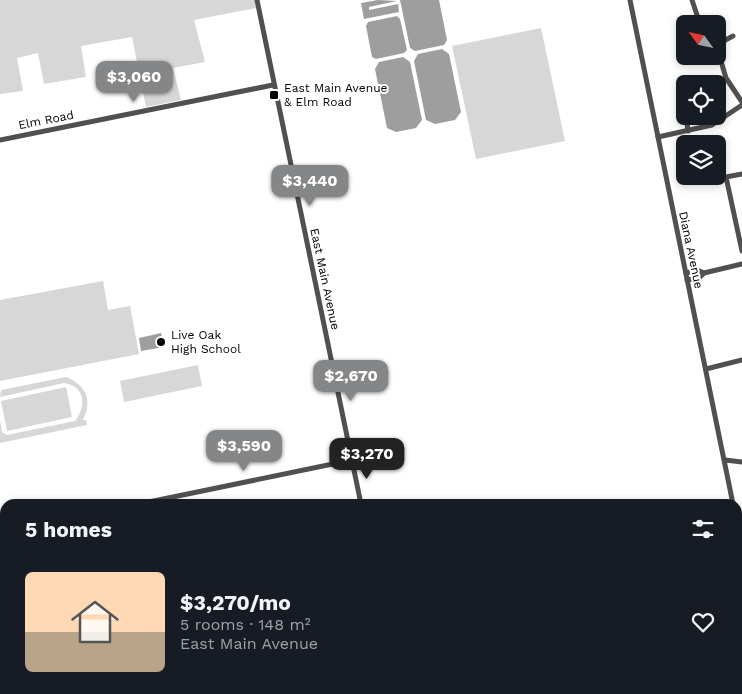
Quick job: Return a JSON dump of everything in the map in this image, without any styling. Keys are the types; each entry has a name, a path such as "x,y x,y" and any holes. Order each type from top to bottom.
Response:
{"street":[{"name":"East Main Avenue","path":"257,0 273,85 360,499"},
{"name":"Diana Avenue","path":"630,0 733,499"},
{"path":"692,0 697,15"},
{"path":"726,40 733,36"},
{"path":"658,137 712,125 742,104 726,78 722,65"},
{"name":"Elm Road","path":"0,140 273,85"},
{"path":"687,125 688,131"},
{"path":"742,174 726,177 742,250"},
{"path":"736,219 742,218"},
{"path":"687,280 699,278 704,273 742,264"},
{"path":"686,272 697,270 704,273"},
{"path":"706,368 742,360"},
{"path":"163,499 352,460"},
{"path":"725,460 742,462"}],"shaded area":[{"path":"0,0 255,0 256,8 194,20 205,62 173,68 181,100 146,107 132,37 81,46 86,77 44,84 38,53 17,58 23,91 0,94"},
{"path":"378,0 397,1 369,7 369,10 398,4 399,12 364,19 361,3"},
{"path":"400,0 439,0 447,40 444,45 415,51 410,48"},
{"path":"397,16 400,19 407,50 404,53 376,59 372,57 366,26 368,22"},
{"path":"541,28 565,141 476,159 452,46"},
{"path":"442,49 449,54 461,112 455,120 435,124 426,120 414,61 418,54"},
{"path":"403,57 410,62 422,120 416,128 396,132 387,128 375,69 379,62"},
{"path":"103,281 108,310 130,306 139,354 0,381 0,300"},
{"path":"161,333 164,347 141,351 139,338"},
{"path":"198,365 202,386 124,402 120,381"},
{"path":"66,377 78,384 86,394 87,406 83,420 86,420 87,425 0,443 0,420 2,432 7,435 75,421 81,409 82,398 80,392 71,385 64,383 0,397 1,390"},
{"path":"66,387 72,417 7,431 1,401"}],"place":[{"name":"East Main Avenue & Elm Road","path":"274,95"},
{"name":"Live Oak High School","path":"161,342"}]}
